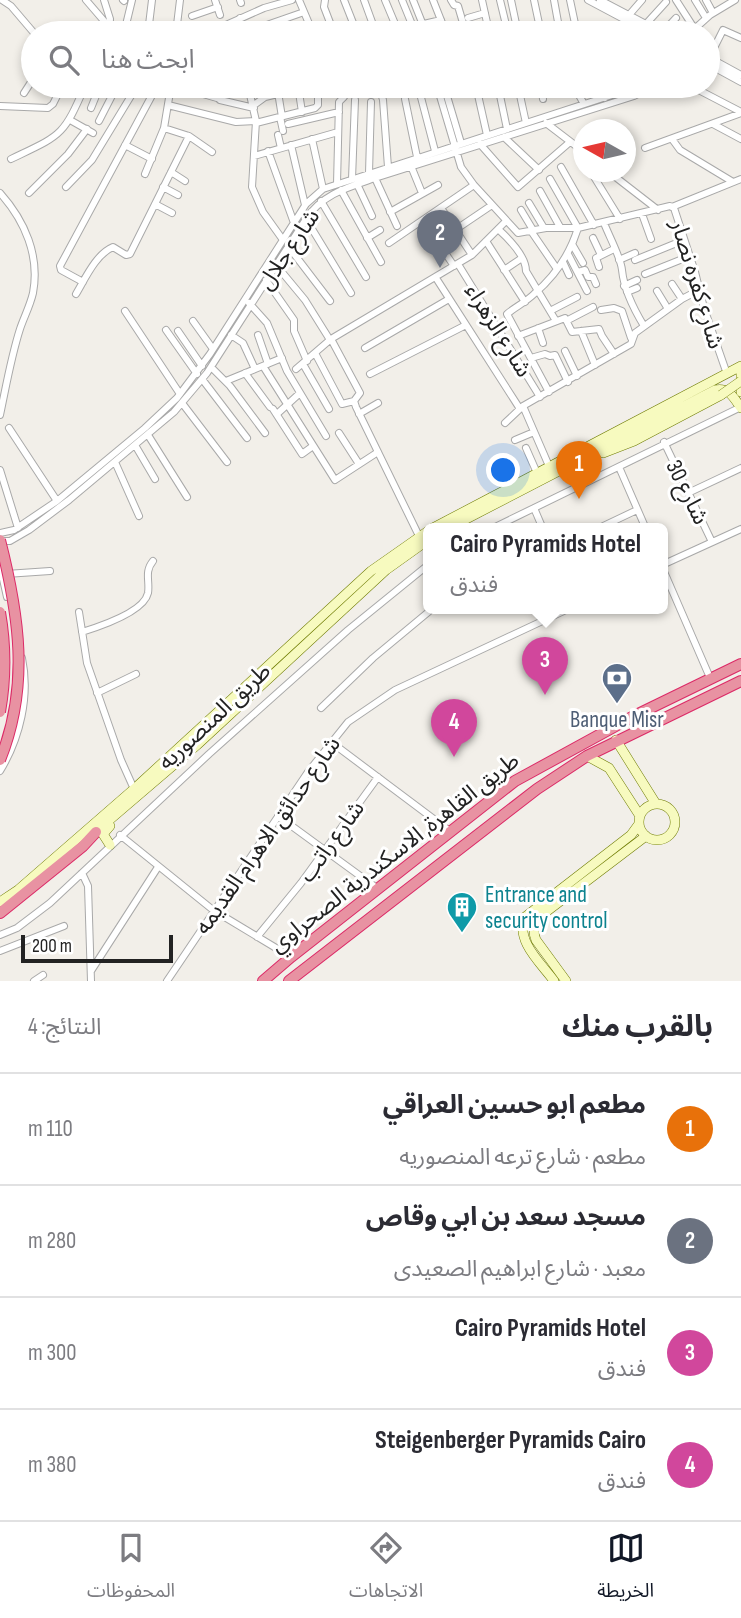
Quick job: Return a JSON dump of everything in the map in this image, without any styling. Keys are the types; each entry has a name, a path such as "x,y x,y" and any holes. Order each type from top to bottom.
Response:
{"highway":[{"path":"0,760 14,717 20,669 18,631 2,538"},
{"path":"0,612 5,651 0,712"},
{"name":"طريق القاهرة, الاسكندرية الصحراوي","path":"263,981 515,781 632,717 741,664"},
{"name":"طريق القاهرة, الاسكندرية الصحراوي","path":"289,981 512,808 587,756 741,681"},
{"path":"0,913 83,846 96,832"}],"main road":[{"name":"طريق المنصوريه","path":"446,523 741,366"},
{"path":"741,366 741,392"},
{"path":"584,457 634,441 721,395 741,381"},
{"path":"458,523 715,390 729,393 741,407"},
{"name":"طريق المنصوريه","path":"0,904 423,537"},
{"name":"طريق المنصوريه","path":"0,904 19,894 96,832 197,745 283,658"},
{"path":"587,756 609,768 640,820 646,836 661,839 669,835 674,826 670,810 656,804 616,740"},
{"path":"110,845 103,837 104,832 126,811 131,802"},
{"path":"554,981 524,940 522,928 525,917 631,835 646,808 656,804"},
{"path":"566,981 536,940 536,923 542,915 646,836"}],"street":[{"path":"86,0 102,21"},
{"path":"104,0 108,21"},
{"path":"127,21 132,0"},
{"path":"149,21 152,0"},
{"path":"177,21 180,0"},
{"path":"264,0 267,8"},
{"path":"236,21 292,0"},
{"path":"299,0 308,21"},
{"path":"325,0 324,7 329,21"},
{"path":"344,0 352,21"},
{"path":"364,0 372,21"},
{"path":"386,0 394,21"},
{"path":"402,0 411,21"},
{"path":"413,0 421,21"},
{"path":"433,0 442,20 438,21"},
{"path":"452,2 461,0"},
{"path":"482,0 486,21"},
{"path":"500,0 505,21"},
{"path":"511,0 516,21"},
{"path":"534,0 538,21"},
{"path":"554,0 558,21"},
{"path":"570,0 574,21"},
{"path":"588,0 626,21"},
{"path":"600,0 629,15 634,21"},
{"path":"613,7 619,0"},
{"path":"629,15 642,0"},
{"path":"676,0 687,21"},
{"path":"695,0 706,18"},
{"path":"706,0 713,12"},
{"path":"703,21 713,12 736,0 741,7"},
{"path":"2,1 15,9 24,21"},
{"path":"452,2 458,6 462,21"},
{"path":"648,21 666,2"},
{"path":"192,16 216,4 220,15"},
{"path":"278,21 304,12"},
{"path":"468,18 485,13"},
{"path":"673,21 676,18"},
{"path":"720,36 723,30 741,38"},
{"path":"720,65 741,75"},
{"path":"720,68 741,82"},
{"path":"0,106 48,108 56,98"},
{"path":"11,159 54,138 70,120 80,98"},
{"path":"91,108 95,98"},
{"path":"99,121 111,98"},
{"path":"66,187 92,160 130,98"},
{"path":"82,282 61,270 60,266 89,204 150,98"},
{"path":"145,174 164,128 170,98"},
{"path":"215,98 254,107"},
{"path":"252,98 256,122 252,187 263,212 283,240"},
{"path":"254,107 264,98"},
{"path":"279,98 281,148"},
{"path":"300,98 302,112"},
{"path":"168,105 236,122 256,122 315,108 318,98"},
{"path":"341,98 338,132 339,187 380,262"},
{"path":"382,98 388,167"},
{"path":"421,98 435,151"},
{"path":"439,98 454,148 465,174 518,233 544,228 578,229"},
{"path":"448,98 461,143"},
{"path":"478,98 486,135"},
{"path":"501,98 507,129"},
{"path":"521,98 526,123"},
{"path":"581,98 584,104"},
{"name":"شارع جلال","path":"2,538 17,538 29,530 182,403 199,376 202,366 305,205 323,189 339,187 411,166 461,143 605,98"},
{"name":"شارع جلال","path":"372,176 388,167 435,151 480,144 628,98"},
{"path":"714,98 741,112"},
{"path":"405,99 417,157"},
{"path":"355,100 355,182 372,216"},
{"path":"371,102 372,176 397,226"},
{"path":"288,124 339,112"},
{"path":"645,148 741,112"},
{"path":"480,144 516,186 520,186 573,144 540,118"},
{"path":"29,193 90,131 70,120"},
{"path":"713,124 741,139"},
{"path":"164,128 189,136 212,152"},
{"path":"254,156 338,132"},
{"path":"76,293 108,248 130,254 189,136"},
{"path":"504,137 539,170"},
{"path":"312,139 323,189"},
{"path":"672,139 680,150 733,182"},
{"path":"125,145 152,159"},
{"path":"291,145 305,205"},
{"path":"268,151 294,222"},
{"path":"411,166 422,194"},
{"path":"561,167 594,225"},
{"path":"171,172 185,181"},
{"path":"550,179 578,229"},
{"path":"673,207 741,179"},
{"path":"597,182 620,219"},
{"path":"622,182 658,210"},
{"path":"390,212 438,185"},
{"path":"373,249 474,185"},
{"path":"163,187 178,195"},
{"name":"شارع جلال","path":"2,538 115,462 148,435 180,394 211,367 306,219 321,201 339,187"},
{"path":"540,191 560,227"},
{"path":"0,193 23,225 32,247 35,270 33,293 19,330 0,415"},
{"path":"321,201 366,277"},
{"path":"529,203 544,228"},
{"path":"155,204 173,213"},
{"path":"455,230 492,205"},
{"name":"شارع كفره نصار","path":"578,229 673,207 727,374"},
{"path":"441,208 472,255"},
{"path":"521,210 557,269"},
{"path":"642,214 651,239"},
{"path":"306,219 351,293"},
{"path":"296,369 331,339 472,255 506,221"},
{"path":"604,223 619,260 626,289 643,326"},
{"path":"498,229 510,240 526,264 526,271 556,321"},
{"path":"550,392 507,314 539,290 563,262 578,229"},
{"path":"367,238 380,230"},
{"name":"شارع الزهراء","path":"435,238 456,265 540,397"},
{"path":"619,260 684,240"},
{"path":"486,241 525,302"},
{"path":"588,247 594,241 610,263"},
{"path":"572,244 583,263"},
{"path":"288,246 330,301"},
{"path":"598,267 596,258 614,249"},
{"path":"568,254 587,291"},
{"path":"645,274 690,256"},
{"path":"504,270 522,258"},
{"path":"563,262 569,275"},
{"path":"276,264 331,339 360,393 354,401 342,404 315,353"},
{"path":"578,272 584,269 596,284"},
{"path":"436,278 521,407 549,466"},
{"path":"266,281 294,320 294,331 305,363 329,409"},
{"path":"626,289 637,284"},
{"path":"672,284 682,299"},
{"path":"631,338 643,326 699,290"},
{"path":"657,291 668,309"},
{"path":"550,311 577,297"},
{"path":"365,348 450,299"},
{"path":"244,300 251,304 267,323 287,371 326,436"},
{"path":"635,310 642,306"},
{"path":"505,423 521,407 631,344 622,311 614,308 597,308 518,336"},
{"path":"125,311 180,394"},
{"path":"568,320 570,330 599,328 614,354"},
{"path":"193,321 213,349"},
{"path":"370,374 466,325"},
{"path":"538,328 544,343"},
{"path":"166,330 247,438"},
{"path":"178,331 202,366"},
{"path":"581,331 595,365"},
{"path":"231,335 243,343 255,369"},
{"path":"258,335 266,365 335,480 378,452"},
{"path":"565,351 577,376"},
{"path":"531,359 545,354 555,355 568,382"},
{"path":"226,381 282,358"},
{"path":"211,367 226,381 265,433"},
{"path":"245,373 302,454 313,446"},
{"path":"273,410 300,393"},
{"path":"354,401 378,452 423,529"},
{"path":"182,403 227,462"},
{"path":"359,414 378,403"},
{"path":"503,523 664,442 741,407"},
{"path":"9,428 57,501"},
{"path":"515,440 534,432"},
{"path":"339,433 359,464"},
{"path":"148,435 187,497"},
{"name":"شارع 30","path":"664,442 712,542"},
{"path":"135,446 155,480"},
{"path":"526,448 537,473"},
{"path":"115,462 139,516"},
{"path":"619,467 643,523"},
{"path":"688,493 741,468"},
{"path":"0,470 19,528"},
{"path":"534,508 540,523"},
{"path":"609,523 637,509"},
{"path":"668,563 741,528"},
{"path":"82,632 114,621 144,601 148,593 148,568 153,561"},
{"path":"0,566 24,666 24,694 15,738 0,771"},
{"path":"11,948 2,935 18,928 50,903 120,835 348,630 423,569"},
{"path":"1,575 50,571"},
{"path":"668,580 711,680"},
{"path":"79,612 87,663 134,789"},
{"path":"321,708 373,658 426,614"},
{"name":"شارع حدائق الاهرام القديمه","path":"167,981 278,816 348,722 395,690 557,614"},
{"path":"0,638 16,635"},
{"path":"97,693 136,674"},
{"path":"331,742 452,832"},
{"name":"شارع راتب","path":"257,937 378,777"},
{"path":"278,816 379,889"},
{"path":"120,835 213,911 290,957"},
{"path":"91,971 158,867"},
{"path":"82,873 88,886 91,981"},
{"path":"0,951 64,926"},
{"path":"34,981 43,975"}],"place":[{"name":"مسجد سعد بن ابي وقاص","path":"440,268"},
{"name":"مطعم ابو حسين العراقي","path":"579,499"},
{"name":"Cairo Pyramids Hotel","path":"545,695"},
{"name":"Banque Misr","path":"617,705"},
{"name":"Steigenberger Pyramids Cairo","path":"454,757"},
{"name":"Entrance and security control","path":"462,934"}]}
